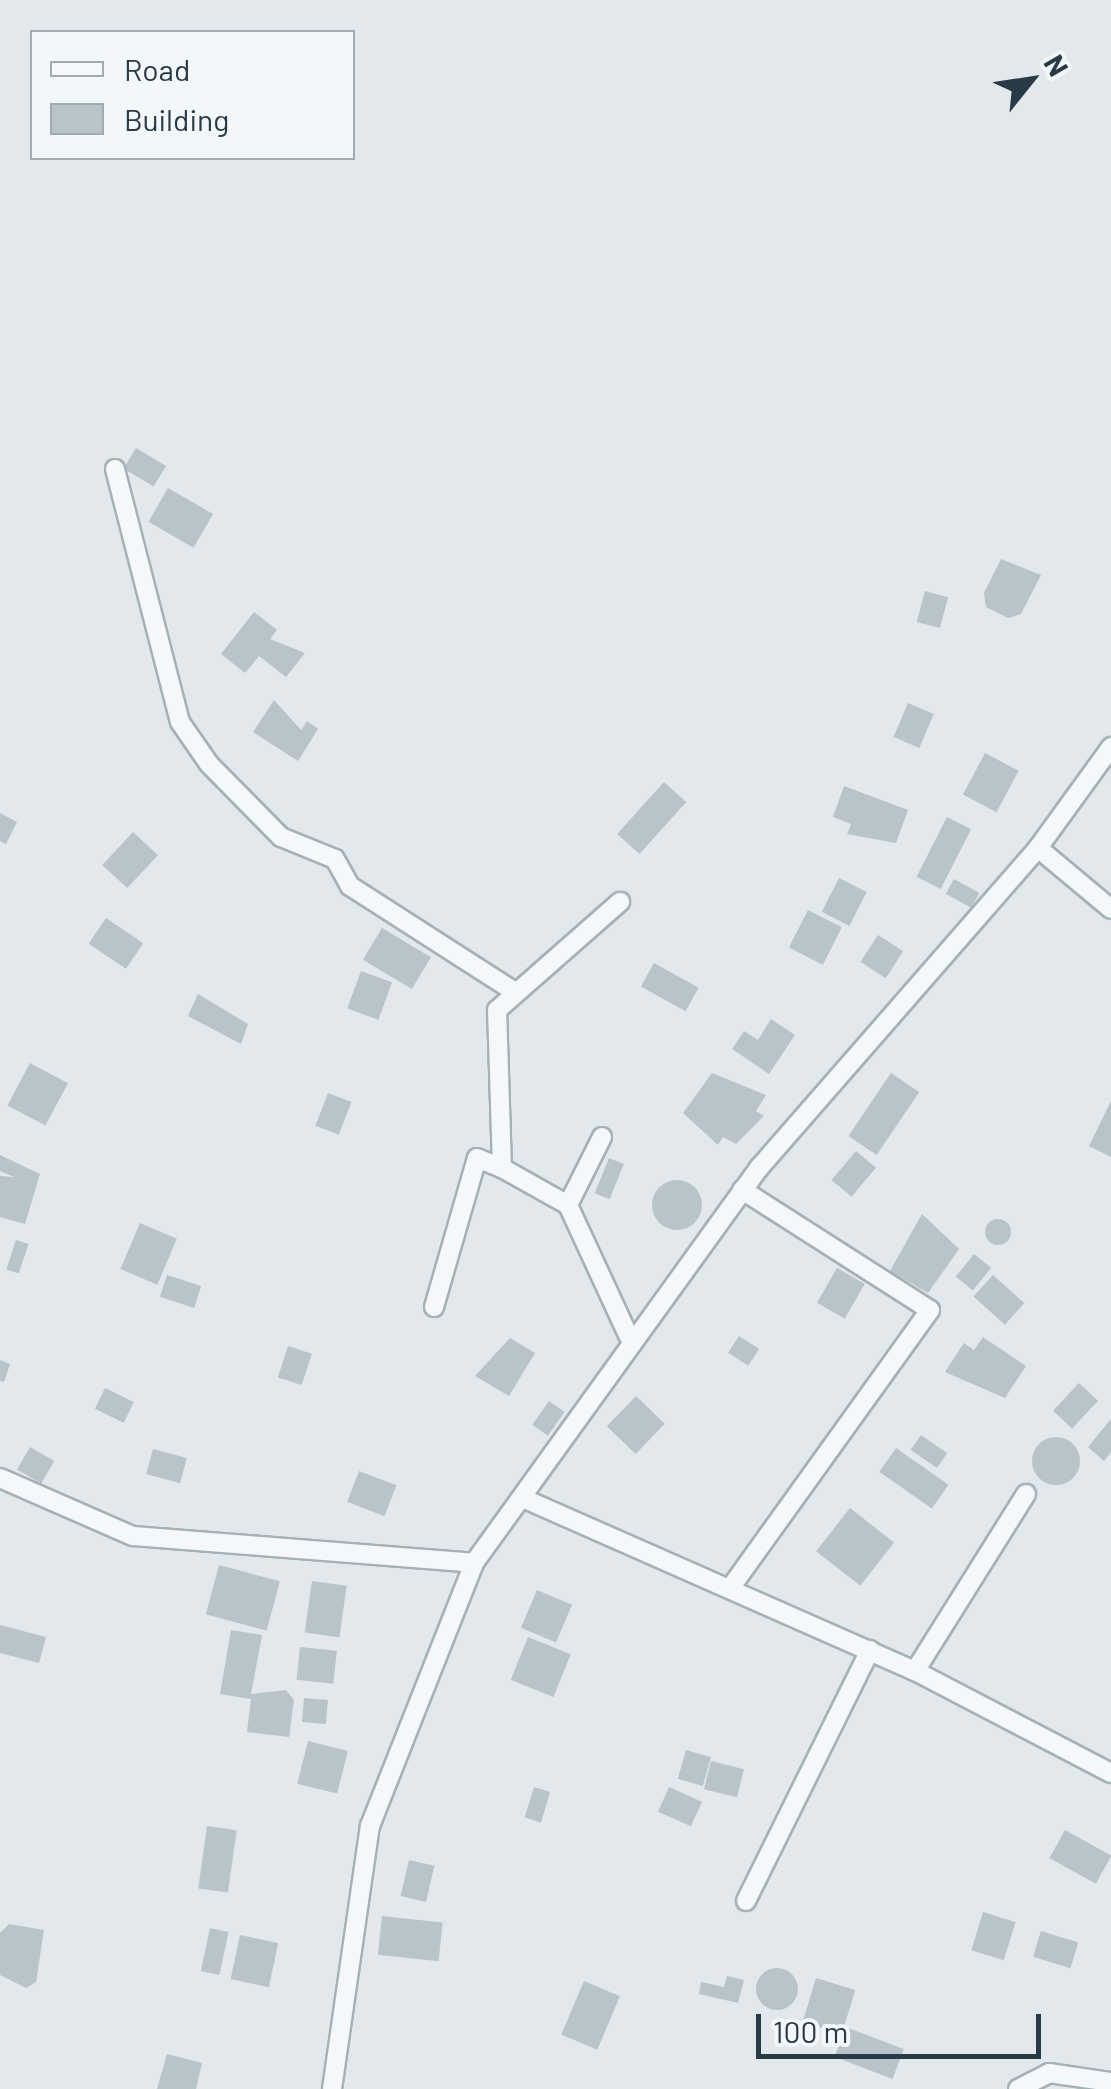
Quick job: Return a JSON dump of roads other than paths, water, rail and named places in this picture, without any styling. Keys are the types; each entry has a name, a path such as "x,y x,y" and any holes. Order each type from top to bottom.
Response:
{"street":[{"path":"115,469 180,722 209,764 280,837 335,859 350,886 515,992"},
{"path":"332,2089 370,1826 474,1562 526,1500 629,1337 742,1190 1038,848 1111,747"},
{"path":"1038,848 1111,909"},
{"path":"502,1168 497,1010 620,902"},
{"path":"568,1205 602,1137"},
{"path":"434,1307 477,1158 568,1205 629,1337"},
{"path":"731,1587 930,1310 742,1190"},
{"path":"0,1478 133,1536 474,1562"},
{"path":"915,1670 1026,1494"},
{"path":"526,1500 915,1670 1111,1773"},
{"path":"746,1901 870,1650"},
{"path":"1018,2089 1048,2072 1111,2082"}]}
